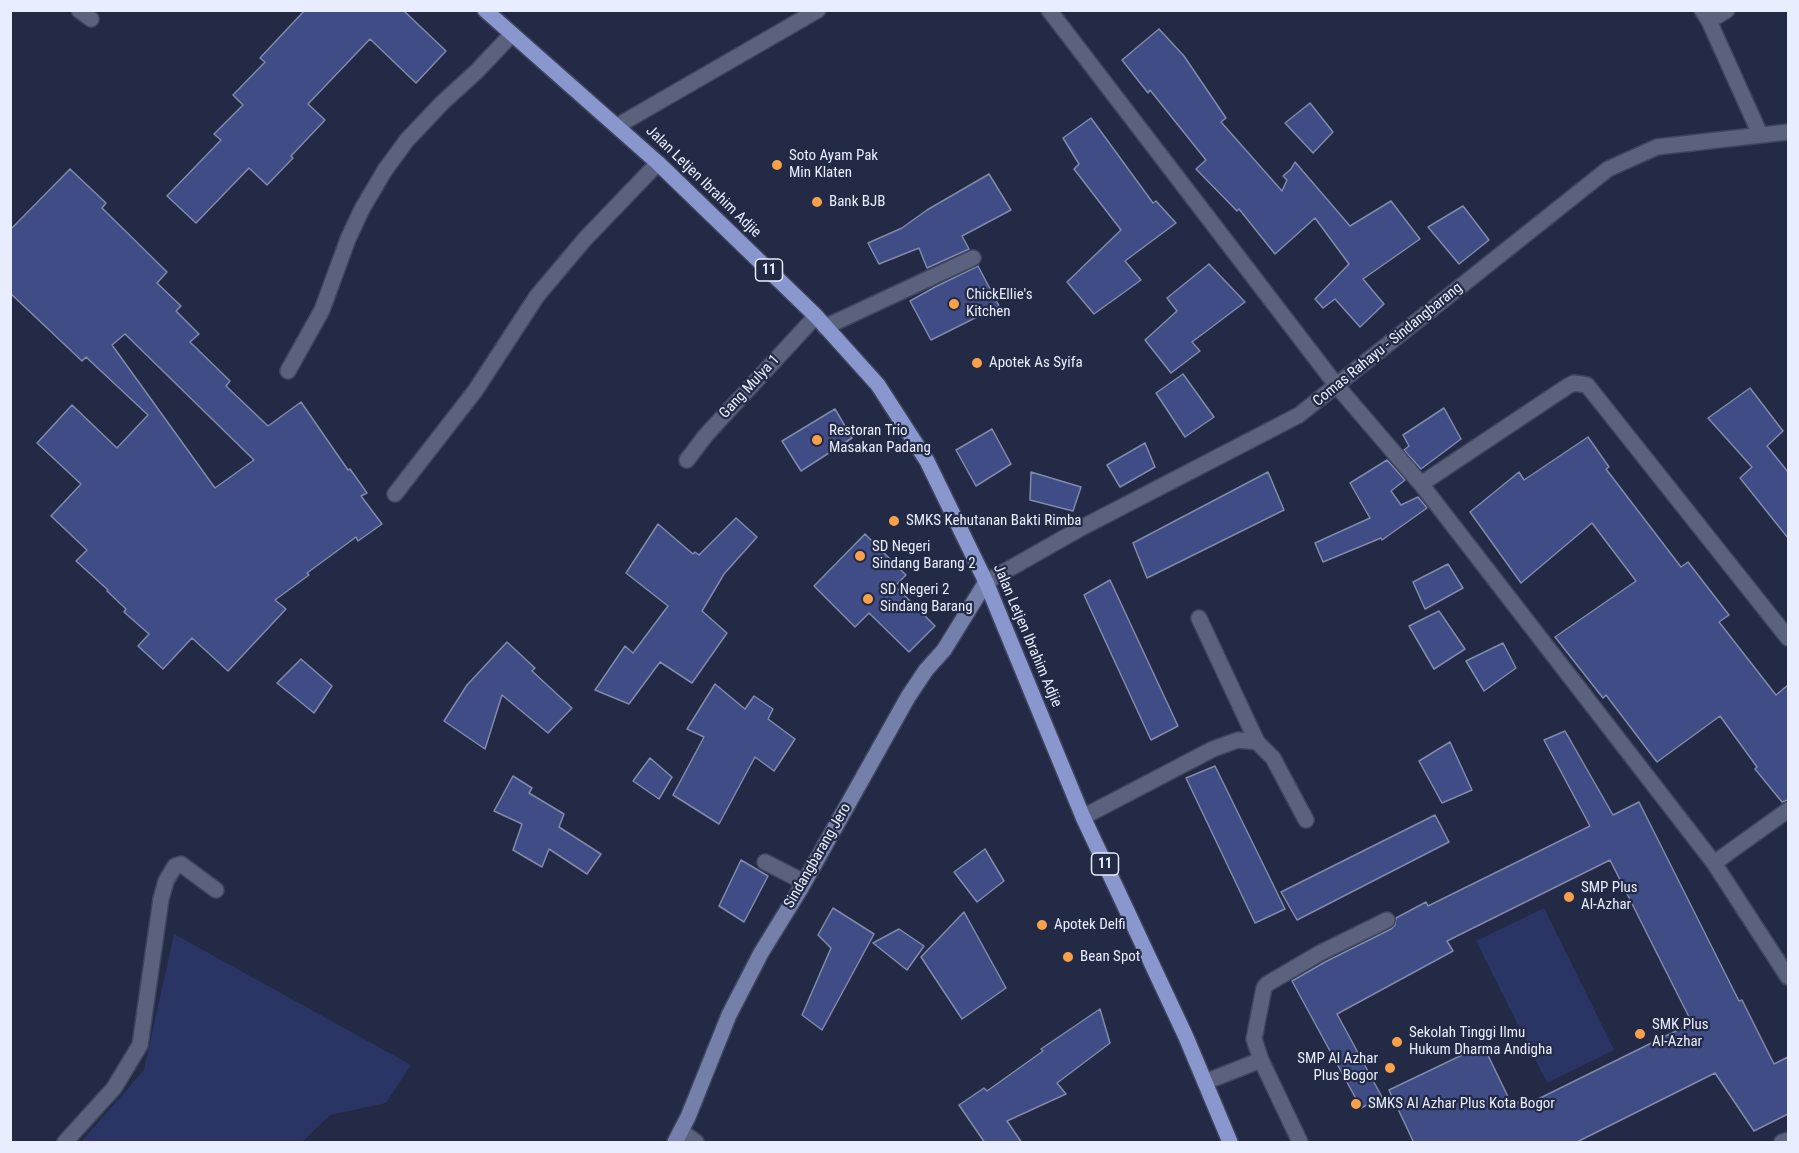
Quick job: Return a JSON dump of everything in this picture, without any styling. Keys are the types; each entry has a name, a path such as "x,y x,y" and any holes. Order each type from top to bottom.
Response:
{"main road":[{"name":"Jalan Letjen Ibrahim Adjie","path":"485,10 658,163 821,321 878,385 927,461 986,582 1083,817 1181,1026 1230,1143"}],"street":[{"path":"617,126 818,10"},
{"path":"1727,10 1705,16 1760,134"},
{"path":"1058,13 1337,387 1421,484 1714,863 1788,977"},
{"path":"288,371 322,310 348,239 362,209 385,170 407,140 512,34"},
{"name":"Comas Rahayu - Sindangbarang","path":"986,582 1083,528 1299,415 1608,169 1657,147 1788,132"},
{"path":"395,494 475,391 537,296 585,239 658,163"},
{"path":"821,321 973,258"},
{"name":"Gang Mulya 1","path":"687,460 706,435 821,321"},
{"path":"1421,484 1568,386 1580,383 1587,385 1788,638"},
{"name":"Sindangbarang Jero","path":"678,1137 729,1015 761,953 804,882 908,697 926,670 944,650 986,582"},
{"path":"1199,618 1257,742 1273,758 1306,820"},
{"path":"1083,817 1213,749 1238,740 1257,742"},
{"path":"1714,863 1788,810"},
{"path":"765,862 804,882"},
{"path":"65,1143 114,1088 140,1045 165,881 175,866 181,864 216,890"},
{"path":"1300,1143 1261,1060 1254,1039 1263,993 1267,984 1320,953 1387,920"},
{"path":"1205,1082 1261,1060"},
{"path":"678,1137 696,1143"},
{"path":"1782,1143 1788,1140"}],"shaded area":[{"path":"1544,908 1614,1050 1547,1083 1476,941"},
{"path":"174,934 411,1065 386,1103 330,1115 302,1142 81,1142 144,1070"}],"building":[{"path":"305,10 404,11 446,51 416,83 370,39 308,104 325,120 291,156 293,158 267,185 249,168 196,223 167,196 221,140 214,134 243,105 233,95 265,62 260,58"},
{"path":"1159,29 1184,56 1226,118 1221,122 1282,191 1287,180 1283,176 1295,162 1350,226 1391,201 1420,239 1363,279 1384,304 1360,327 1335,299 1323,308 1315,299 1349,264 1315,218 1275,254 1239,209 1237,211 1196,169 1206,160 1150,90 1148,93 1122,60"},
{"path":"1310,103 1333,132 1313,153 1285,123"},
{"path":"1091,118 1153,203 1156,201 1176,223 1125,261 1141,280 1094,314 1067,282 1121,230 1074,169 1079,164 1063,138"},
{"path":"70,169 106,203 102,208 167,272 157,283 181,306 176,311 199,334 190,342 230,381 226,386 268,426 301,402 348,470 350,469 367,493 361,496 382,524 358,541 356,537 275,600 286,609 228,671 192,638 163,669 138,646 149,634 124,612 126,609 108,590 76,561 87,550 51,516 81,484 37,443 72,405 117,448 148,415 86,357 82,361 10,293 10,230","holes":["125,334 254,460 215,488 112,345"]},
{"path":"989,174 1011,210 962,236 969,249 927,268 919,248 879,264 868,243 902,228 927,210"},
{"path":"1463,206 1489,240 1459,264 1428,227"},
{"path":"1209,264 1245,302 1192,342 1200,351 1171,373 1145,340 1177,311 1167,298"},
{"name":"ChickEllie's Kitchen","path":"978,266 999,306 931,340 910,301"},
{"path":"1183,374 1214,417 1185,437 1156,393"},
{"path":"1750,388 1783,431 1767,446 1788,472 1788,538 1740,478 1752,467 1708,418"},
{"path":"1444,408 1461,439 1421,469 1404,450 1409,446 1403,435"},
{"name":"Restoran Trio Masakan Padang","path":"835,409 852,438 801,471 782,441"},
{"path":"992,429 1011,464 976,486 956,450"},
{"path":"1588,437 1609,467 1606,469 1681,567 1688,562 1729,615 1719,622 1776,695 1788,685 1788,800 1782,802 1755,769 1757,767 1720,716 1657,762 1606,695 1603,698 1555,637 1636,581 1592,523 1521,583 1470,512 1519,472 1524,480"},
{"path":"1145,443 1155,467 1120,487 1107,465"},
{"path":"1387,460 1405,480 1391,491 1401,505 1418,497 1427,508 1382,540 1381,538 1323,562 1315,543 1370,518 1350,483"},
{"path":"1031,472 1081,487 1073,511 1030,500"},
{"path":"1268,472 1284,510 1147,578 1133,543"},
{"path":"736,518 757,537 724,574 702,611 727,633 692,683 660,662 629,704 595,690 625,646 633,653 668,606 626,573 658,524 693,554 695,552 699,555"},
{"name":"SD Negeri 2 Sindang Barang","path":"865,534 906,575 895,586 935,626 909,652 869,613 855,627 814,586"},
{"path":"1448,564 1463,588 1425,609 1413,582"},
{"path":"1110,580 1178,726 1151,740 1084,595"},
{"path":"1439,611 1465,649 1434,669 1409,626"},
{"path":"507,642 535,668 532,671 572,708 548,733 502,695 485,749 444,721 467,685"},
{"path":"1503,643 1516,668 1484,691 1466,661"},
{"path":"301,659 332,686 314,713 277,683"},
{"path":"715,684 745,709 754,696 773,709 768,719 795,739 774,771 755,757 719,824 673,795 704,737 687,729"},
{"path":"1565,731 1613,815 1639,802 1739,1001 1742,1000 1774,1064 1788,1057 1788,1114 1754,1131 1715,1073 1575,1143 1414,1143 1389,1090 1483,1045 1512,1105 1525,1099 1528,1104 1692,1023 1610,860 1447,941 1453,951 1337,1014 1382,1097 1361,1108 1292,981 1391,929 1395,925 1396,918 1426,902 1428,906 1590,826 1544,740"},
{"path":"1450,742 1472,790 1442,803 1419,761"},
{"path":"650,758 672,777 659,799 633,781"},
{"path":"1215,766 1285,909 1255,923 1186,778"},
{"path":"513,776 532,788 529,793 564,814 559,827 601,854 587,874 549,849 542,867 513,850 522,824 494,811"},
{"path":"1435,815 1449,842 1297,920 1281,892"},
{"path":"985,849 1004,881 977,902 954,872"},
{"path":"741,860 768,876 744,922 719,906"},
{"path":"833,908 874,934 822,1030 802,1015 831,948 818,935"},
{"path":"964,912 1006,988 962,1019 921,957"},
{"path":"899,929 924,946 907,970 873,943"},
{"path":"1100,1009 1110,1043 1057,1083 1066,1094 1007,1121 1022,1143 985,1143 959,1105 984,1088 987,1091 1043,1051 1041,1049"}],"place":[{"name":"Soto Ayam Pak Min Klaten","path":"777,165"},
{"name":"Bank BJB","path":"817,202"},
{"name":"ChickEllie's Kitchen","path":"954,304"},
{"name":"Apotek As Syifa","path":"977,363"},
{"name":"Restoran Trio Masakan Padang","path":"817,440"},
{"name":"SMKS Kehutanan Bakti Rimba","path":"894,521"},
{"name":"SD Negeri Sindang Barang 2","path":"860,556"},
{"name":"SD Negeri 2 Sindang Barang","path":"868,599"},
{"name":"SMP Plus Al-Azhar","path":"1569,897"},
{"name":"Apotek Delfi","path":"1042,925"},
{"name":"Bean Spot","path":"1068,957"},
{"name":"SMK Plus Al-Azhar","path":"1640,1034"},
{"name":"Sekolah Tinggi Ilmu Hukum Dharma Andigha","path":"1397,1042"},
{"name":"SMP Al Azhar Plus Bogor","path":"1390,1068"},
{"name":"SMKS Al Azhar Plus Kota Bogor","path":"1356,1104"}]}
